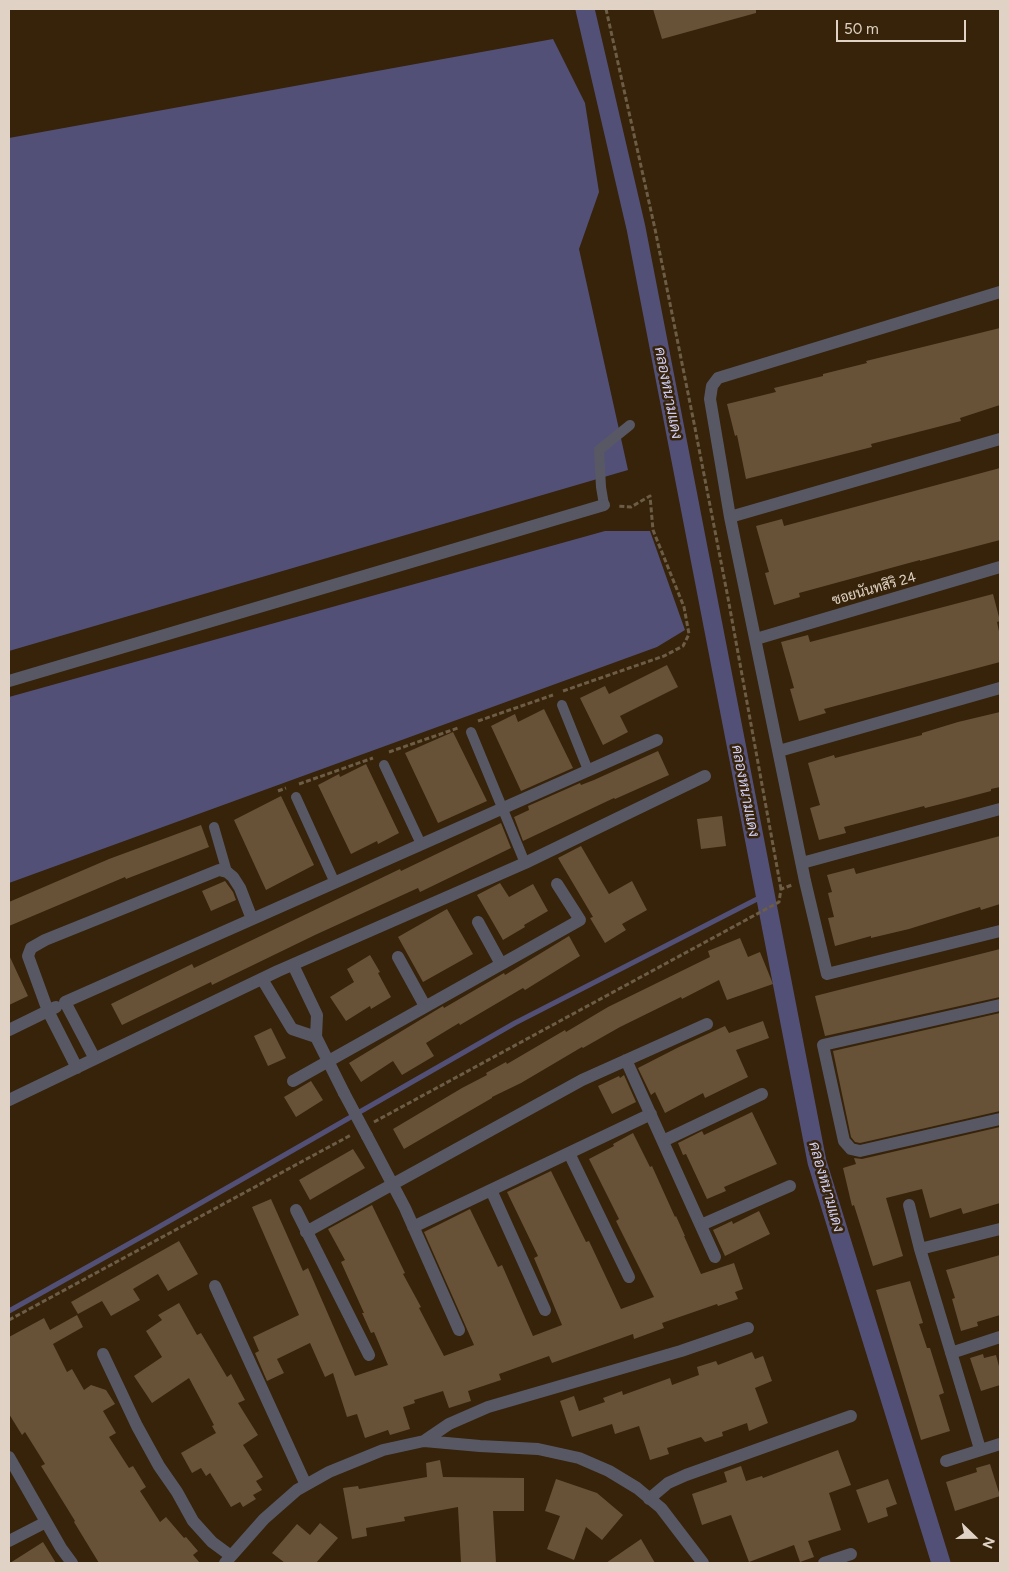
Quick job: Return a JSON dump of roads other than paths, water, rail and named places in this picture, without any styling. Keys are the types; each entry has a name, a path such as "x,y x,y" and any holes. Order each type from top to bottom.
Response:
{"street":[{"path":"1000,292 718,378 712,386 710,399 730,517 805,882 827,974 1000,931"},
{"path":"730,517 1000,439"},
{"path":"9,681 604,505"},
{"name":"ซอยนันทสิริ 24","path":"756,639 1000,568"},
{"path":"779,751 1000,688"},
{"path":"9,1030 65,1002 657,740"},
{"path":"9,1100 262,979 525,863 705,776"},
{"path":"802,864 1000,810"},
{"path":"77,1068 48,1011 28,956 31,948 45,940 219,870 227,872 233,877 240,888 252,920"},
{"path":"292,1081 580,920 557,884"},
{"path":"478,922 501,964"},
{"path":"398,956 425,1006"},
{"path":"293,965 317,1015 316,1037 344,1093 369,1130 459,1330"},
{"path":"262,979 292,1029 316,1037"},
{"path":"65,1002 95,1059"},
{"path":"1000,1005 822,1045 844,1141 851,1149 860,1151 1000,1119"},
{"path":"306,1232 582,1080 707,1024"},
{"path":"626,1060 715,1257"},
{"path":"663,1141 762,1094"},
{"path":"413,1226 651,1114"},
{"path":"569,1153 629,1277"},
{"path":"701,1225 790,1186"},
{"path":"491,1190 544,1310"},
{"path":"909,1205 920,1249 980,1449"},
{"path":"296,1210 369,1355"},
{"path":"920,1249 1000,1229"},
{"path":"215,1286 306,1485"},
{"path":"424,1441 449,1424 488,1407 681,1351 748,1328"},
{"path":"951,1353 1000,1337"},
{"path":"103,1354 137,1426 159,1466 177,1492 193,1521 228,1560 264,1519 297,1490 329,1472 383,1450 424,1441 538,1449 579,1458 609,1471 638,1488 660,1508 702,1563"},
{"path":"649,1499 668,1483 686,1475 851,1416"},
{"path":"946,1462 980,1449 1000,1444"},
{"path":"9,1457 61,1548 72,1563"},
{"path":"9,1541 46,1522"},
{"path":"824,1563 851,1554"}],"lane":[{"path":"604,505 599,450 630,425"},
{"path":"562,705 588,770"},
{"path":"469,729 525,863"},
{"path":"384,765 421,844"},
{"path":"296,797 335,883"},
{"path":"214,827 227,872"}],"waterway":[{"name":"คลองหนามแดง","path":"585,9 636,228 817,1162 941,1563"},
{"path":"9,1311 515,1023 765,895"}]}
